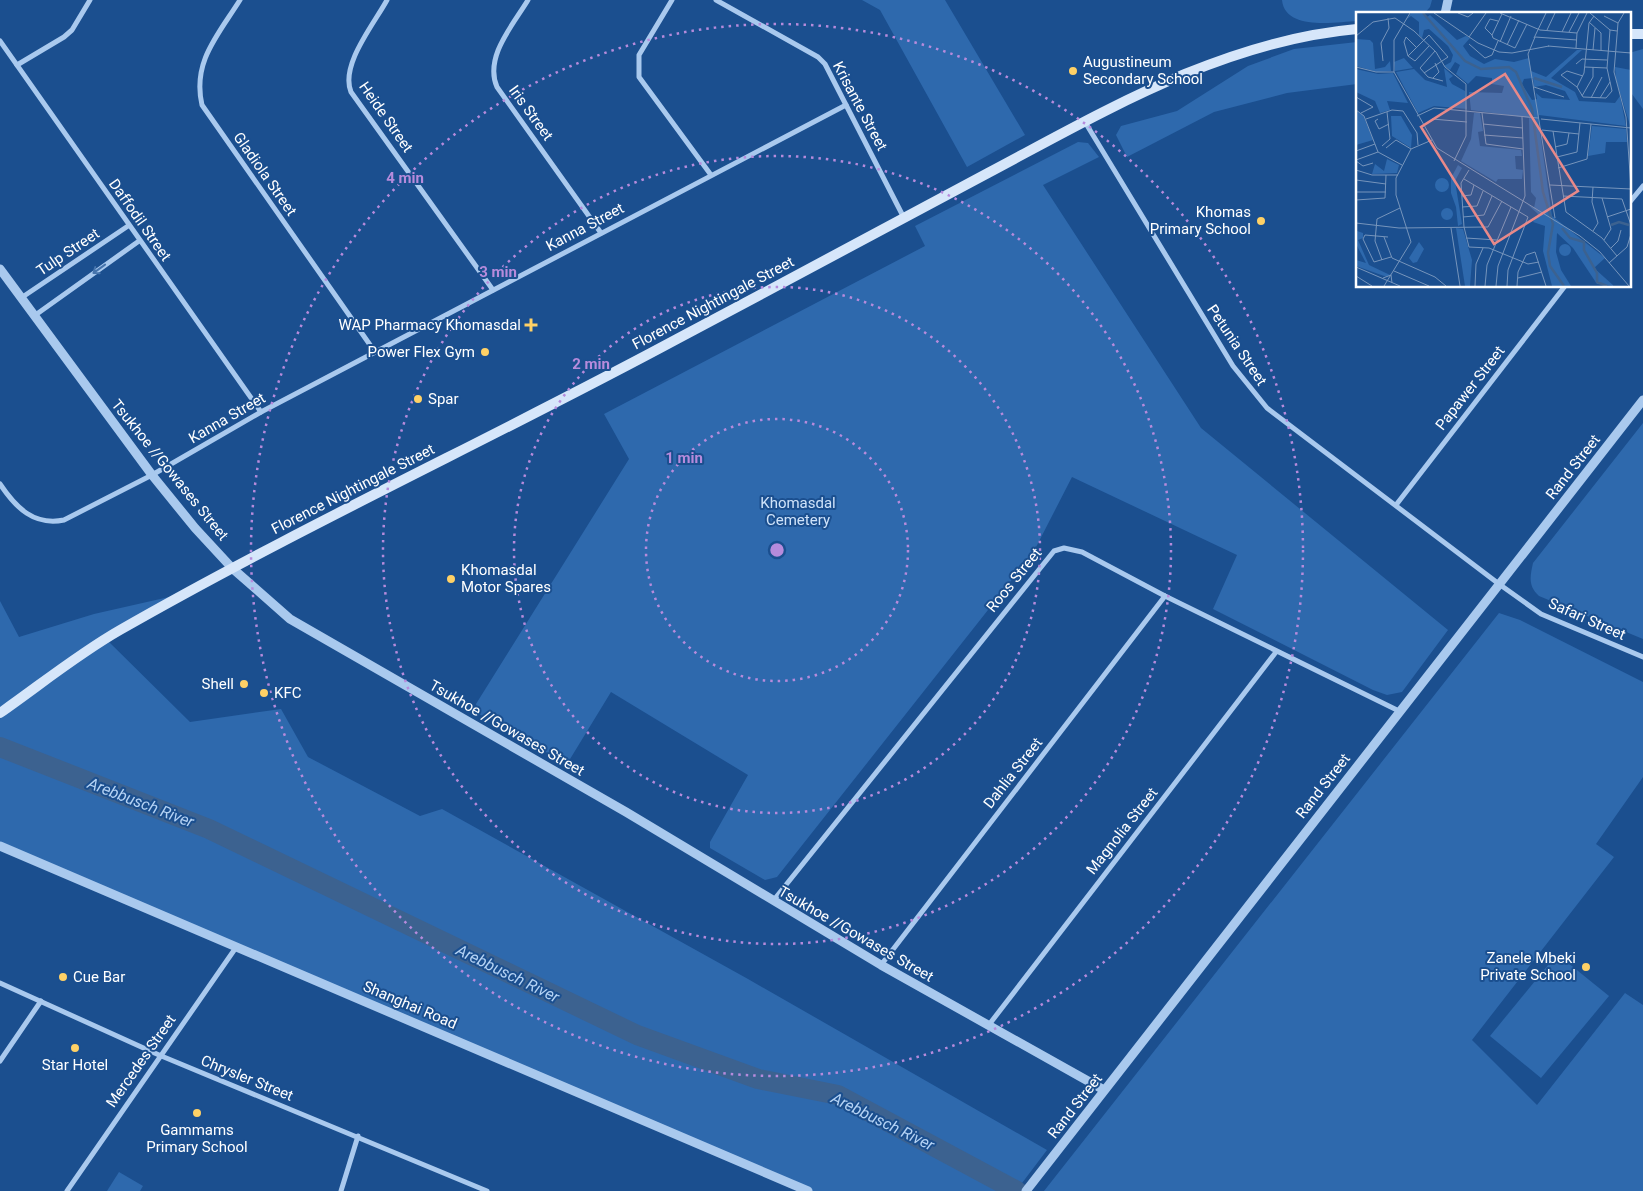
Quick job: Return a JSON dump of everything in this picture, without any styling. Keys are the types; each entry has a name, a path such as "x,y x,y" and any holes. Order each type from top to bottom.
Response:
{"main road":[{"name":"Florence Nightingale Street","path":"0,713 117,632 232,568 642,358 1085,122 1201,66 1227,56 1280,41 1356,29"},
{"path":"1630,34 1643,34"}],"street":[{"path":"17,65 64,37 72,30 90,0"},
{"name":"Gladiola Street","path":"240,0 200,70 199,93 202,106 375,352"},
{"name":"Heide Street","path":"388,0 353,60 347,82 351,92 493,290"},
{"name":"Iris Street","path":"528,0 495,57 492,68 494,79 497,87 601,233"},
{"path":"672,0 639,55 639,77 710,175"},
{"name":"Krisante Street","path":"716,0 818,57 831,73 904,218"},
{"name":"Daffodil Street","path":"0,41 128,226 261,412"},
{"name":"Kanna Street","path":"0,484 10,499 26,512 50,522 64,520 152,475 261,412 846,105"},
{"name":"Petunia Street","path":"1085,122 1223,350 1256,397 1267,408 1499,584"},
{"path":"1630,202 1643,186"},
{"name":"Tulp Street","path":"21,298 128,226"},
{"name":"Tulp Street","path":"34,316 139,241"},
{"name":"Tsukhoe //Gowases Street","path":"0,269 152,475 194,528 232,568 283,614 316,637 456,713 881,965 1104,1090"},
{"name":"Papawer Street","path":"1396,505 1563,288"},
{"name":"Rand Street","path":"1026,1191 1643,400"},
{"name":"Roos Street","path":"772,901 1054,551 1064,548 1082,552 1276,652 1399,711"},
{"name":"Safari Street","path":"1499,584 1541,614 1643,657"},
{"name":"Dahlia Street","path":"881,965 1165,596"},
{"name":"Magnolia Street","path":"988,1026 1276,652"},
{"name":"Shanghai Road","path":"0,846 808,1191"},
{"name":"Mercedes Street","path":"67,1191 237,946"},
{"name":"Chrysler Street","path":"0,983 160,1055 358,1136 476,1189 487,1191"},
{"path":"0,1061 41,1001"},
{"path":"341,1191 358,1136"}],"green space":[{"path":"862,0 945,0 1025,135 967,167 880,10"},
{"path":"1282,0 1432,0 1426,12 1356,12 1356,21 1324,23 1301,21 1285,10"},
{"path":"1356,42 1356,84 1287,93 1214,112 1127,157 1116,135 1121,126 1177,111 1248,66 1294,49"},
{"path":"1643,49 1643,109 1630,91 1630,53"},
{"name":"Khomasdal Cemetery","path":"1078,142 1088,143 1099,157 1043,185 1201,428 1448,630 1402,692 1387,695 1373,690 1213,609 1237,555 1072,477 1033,553 777,877 765,880 710,848 710,842 748,775 611,692 567,764 479,714 476,704 629,459 604,414 925,246 915,226"},
{"path":"1643,423 1643,639 1539,596 1531,585 1531,577 1533,563"},
{"path":"191,592 106,639 190,722 281,709 308,757 420,816 442,809 748,979 1047,1150 1016,1191 808,1191 0,845 0,601 19,637 94,614"},
{"path":"1499,613 1520,620 1643,682 1643,777 1596,844 1614,857 1472,1040 1537,1105 1625,993 1643,1005 1643,1191 1044,1191"},
{"path":"1557,954 1609,996 1541,1078 1490,1036"},
{"path":"119,1172 143,1186 140,1191 107,1191"}],"waterway":[{"name":"Arebbusch River","path":"0,747 209,829 637,1035 758,1079 838,1095 1017,1191"}],"place":[{"name":"Augustineum Secondary School","path":"1073,71"},
{"name":"Khomas Primary School","path":"1261,221"},
{"name":"WAP Pharmacy Khomasdal","path":"531,325"},
{"name":"Power Flex Gym","path":"485,352"},
{"name":"Spar","path":"418,399"},
{"name":"Khomasdal Motor Spares","path":"451,579"},
{"name":"Shell","path":"244,684"},
{"name":"KFC","path":"264,693"},
{"name":"Zanele Mbeki Private School","path":"1586,967"},
{"name":"Cue Bar","path":"63,977"},
{"name":"Star Hotel","path":"75,1048"},
{"name":"Gammams Primary School","path":"197,1113"}]}
